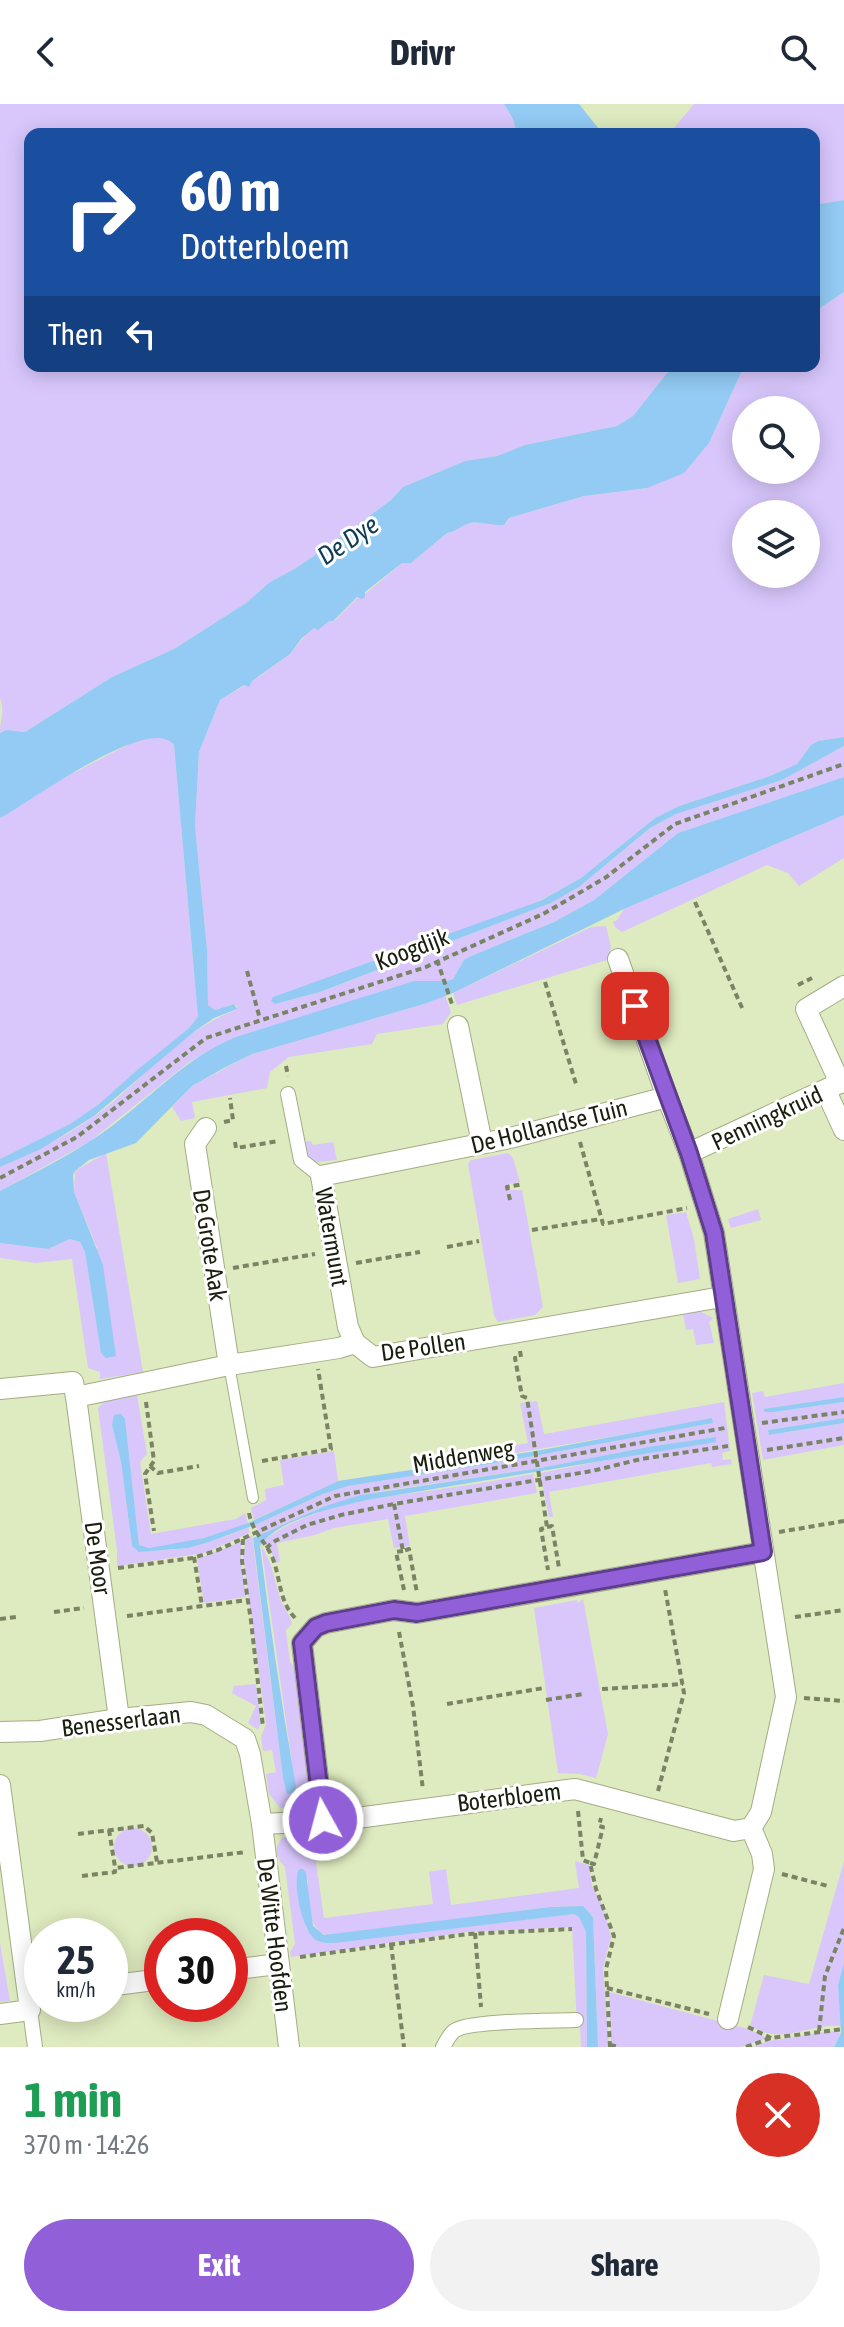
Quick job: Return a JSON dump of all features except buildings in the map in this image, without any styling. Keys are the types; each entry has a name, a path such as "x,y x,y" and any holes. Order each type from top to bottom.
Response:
{"street":[{"path":"618,959 689,1153 714,1233 743,1425 738,1450 762,1543 786,1697 761,1812 751,1828 762,1854 764,1869 728,2019"},
{"path":"844,986 806,1009 837,1085 844,1130"},
{"path":"458,1026 482,1143"},
{"name":"Penningkruid","path":"689,1153 837,1085"},
{"name":"Watermunt","path":"288,1094 304,1164 321,1176 348,1327 355,1343"},
{"name":"De Hollandse Tuin","path":"321,1176 482,1143 667,1097"},
{"name":"De Grote Aak","path":"210,1126 195,1144 229,1365"},
{"name":"De Pollen","path":"76,1397 355,1343 373,1357 722,1297"},
{"path":"0,1389 73,1382 76,1397"},
{"name":"De Moor","path":"76,1397 119,1719"},
{"path":"323,1820 302,1643 309,1632 326,1623 405,1606 661,1569 762,1543"},
{"name":"Benesserlaan","path":"0,1732 40,1731 191,1712 216,1720 245,1739"},
{"path":"245,1739 262,1824"},
{"path":"0,1785 24,1934"},
{"name":"Boterbloem","path":"262,1824 342,1820 575,1789 734,1831 751,1828"},
{"name":"De Witte Hoofden","path":"262,1824 289,2047"},
{"path":"248,1968 278,1964"},
{"path":"0,2014 24,2001"},
{"path":"443,2047 453,2031 482,2024 576,2020"},
{"path":"35,2022 35,2047"}],"lane":[{"path":"229,1365 253,1498"}],"path":[{"name":"Koogdijk","path":"0,1178 77,1137 206,1038 426,967 543,914 580,893 605,878 675,824 844,764"},
{"path":"695,902 743,1010"},
{"path":"437,960 452,1003"},
{"path":"247,971 260,1019"},
{"path":"798,985 814,977"},
{"path":"545,982 576,1084"},
{"path":"210,1126 233,1120 230,1098"},
{"path":"574,1121 603,1224 705,1203"},
{"path":"235,1142 236,1148 297,1138"},
{"path":"510,1200 507,1187 523,1184"},
{"path":"532,1230 601,1219"},
{"path":"447,1247 479,1241"},
{"path":"215,1271 420,1252"},
{"path":"517,1333 521,1357 515,1358 522,1396 527,1398 532,1424 537,1477 547,1527"},
{"path":"247,1463 331,1449 315,1352"},
{"path":"144,1383 154,1461 145,1474 154,1531"},
{"name":"Middenweg","path":"99,1569 194,1557 243,1539 335,1496 743,1425 844,1412"},
{"path":"264,1546 307,1525 394,1504 537,1477 592,1471 641,1459 844,1438"},
{"path":"150,1466 158,1473 199,1466"},
{"path":"394,1504 403,1551"},
{"path":"250,1519 254,1532 274,1561 285,1609 309,1632"},
{"path":"762,1543 844,1521"},
{"path":"552,1526 559,1569 549,1571 541,1529 547,1527 552,1526"},
{"path":"243,1539 242,1561 264,1724 260,1732 245,1739"},
{"path":"405,1606 417,1594 409,1549 396,1552 405,1606 425,1808"},
{"path":"194,1557 202,1606"},
{"path":"652,1808 684,1693 661,1569"},
{"path":"54,1612 202,1606 248,1600"},
{"path":"774,1622 844,1610"},
{"path":"0,1619 16,1617"},
{"path":"602,1689 683,1684"},
{"path":"447,1704 544,1688"},
{"path":"546,1700 583,1694"},
{"path":"786,1697 844,1701"},
{"path":"575,1789 583,1860 594,1864 603,1827 599,1826 603,1810 596,1793"},
{"path":"78,1834 144,1826 152,1833 157,1862"},
{"path":"82,1876 115,1872 109,1830"},
{"path":"115,1868 265,1850"},
{"path":"590,1863 596,1889 614,1936 606,1969 610,2046 619,2047"},
{"path":"764,1869 828,1886"},
{"path":"819,2031 825,1976 844,1928"},
{"path":"278,1964 291,1959 475,1933 572,1929"},
{"path":"475,1933 482,2024"},
{"path":"391,1944 404,2047"},
{"path":"607,1988 728,2019 771,2038"},
{"path":"746,2047 771,2038 844,2029"}],"shaded area":[{"path":"0,104 504,104 515,128 24,128 24,372 669,372 633,416 617,426 465,461 403,487 391,500 327,547 270,582 246,603 174,649 112,677 25,732 6,730 0,733"},
{"path":"694,104 844,104 844,200 820,204 820,128 674,128"},
{"path":"844,292 844,737 818,741 811,745 797,764 770,776 679,806 655,818 581,878 530,906 275,1004 320,992 551,903 579,887 650,828 676,814 782,780 844,746 844,777 678,833 594,900 554,922 471,956 464,960 453,979 414,981 225,1042 188,1063 89,1142 0,1191 0,1167 83,1124 183,1040 236,1010 234,1004 215,1010 208,1005 207,950 195,826 199,752 220,700 290,654 309,631 334,621 358,597 402,563 411,563 447,533 469,524 507,522 509,518 584,496 647,488 709,443 741,372 820,372 820,308"},
{"path":"155,735 167,737 174,745 198,1017 188,1029 99,1104 70,1124 0,1159 0,818 56,782 137,740"},
{"path":"844,815 844,858 799,886 788,873 767,865 622,932 615,927 613,922 624,909"},
{"path":"606,926 611,947 607,960 457,1005 453,993 591,927"},
{"path":"445,995 451,1012 443,1024 377,1034 372,1044 289,1057 270,1072 267,1088 192,1102 195,1118 181,1121 172,1107 192,1086 252,1054 424,1004"},
{"path":"311,1141 313,1145 333,1142 337,1160 315,1162 308,1158 303,1142"},
{"path":"106,1153 143,1372 100,1379 100,1372 88,1368 72,1259 36,1263 0,1258 0,1243 48,1249 70,1239 80,1242 85,1252 101,1352 97,1248 74,1192 75,1171"},
{"path":"508,1153 513,1158 520,1182 509,1184 510,1190 522,1190 543,1307 535,1315 498,1322 494,1315 468,1164 471,1160"},
{"path":"758,1209 761,1220 731,1228 728,1219"},
{"path":"686,1212 700,1279 678,1283 666,1215"},
{"path":"699,1311 713,1318 709,1322 714,1343 696,1345 693,1329 686,1330 683,1314"},
{"path":"844,1383 844,1397 764,1409 765,1412 774,1412 844,1402 844,1418 768,1430 770,1435 844,1423 844,1445 763,1460 752,1393 763,1391 765,1397"},
{"path":"137,1395 147,1454 140,1462 151,1534 236,1519 245,1513 248,1523 176,1545 149,1548 139,1545 125,1420 112,1425 121,1462 132,1546 147,1549 176,1549 206,1543 249,1527 249,1533 205,1553 117,1566 98,1408 105,1401"},
{"path":"537,1401 544,1434 724,1402 730,1451 722,1453 723,1460 731,1459 732,1464 712,1467 711,1463 549,1492 553,1517 549,1517 540,1473 716,1437 540,1468 382,1491 325,1506 260,1535 255,1525 348,1486 491,1464 713,1423 712,1419 510,1454 509,1446 528,1443 520,1403"},
{"path":"334,1451 338,1481 254,1520 251,1508 266,1500 265,1489 284,1485 280,1460"},
{"path":"533,1474 537,1493 405,1516 410,1546 394,1548 388,1519 334,1528 277,1543 280,1561 277,1563 264,1540 305,1518 349,1504"},
{"path":"252,1535 283,1778 292,1763 261,1545 292,1624 286,1630 290,1662 297,1669 312,1798 307,1797 299,1806 280,1808 269,1794 266,1774 276,1772 272,1750 263,1751 261,1737 266,1724 243,1556 246,1538"},
{"path":"241,1542 246,1597 204,1603 197,1559"},
{"path":"583,1599 608,1734 596,1778 558,1773 534,1608 577,1600 578,1603"},
{"path":"256,1684 261,1723 258,1730 248,1723 256,1706 232,1693 234,1686"},
{"path":"133,1828 146,1834 152,1847 146,1860 133,1866 120,1860 114,1847 120,1834"},
{"path":"312,1834 324,1918 433,1904 429,1872 446,1869 451,1905 579,1888 575,1861 589,1865 592,1886 603,1906 611,1937 603,1968 609,2047 598,2047 593,1917 583,1906 550,1907 330,1936 316,1928 312,1921 308,1879 297,1888 306,1928 320,1942 574,1914 579,1917 586,1932 587,2047 581,2047 580,2026 577,2025 572,1927 467,1932 291,1957 290,1952 295,1944 285,1867 279,1860 277,1849 282,1838"},
{"path":"844,1861 844,1963 838,1985 841,2026 774,2034 750,2026 764,1975 809,1984"},
{"path":"0,1943 10,2001 0,2002"},
{"path":"609,1992 748,2029 767,2038 741,2047 611,2047"},
{"path":"831,2031 841,2033 834,2047 753,2047 768,2041"}],"water":[{"path":"504,104 579,104 598,128 515,128"},
{"path":"844,200 844,292 820,308 820,204"},
{"name":"De Dye","path":"741,372 709,443 684,473 647,488 584,496 509,518 504,525 471,523 447,533 411,563 402,563 365,592 365,597 357,597 333,621 318,630 314,628 290,654 252,681 249,687 244,685 220,700 199,752 195,826 207,950 208,1005 215,1010 234,1004 237,1009 214,1018 195,1031 94,1116 41,1149 0,1167 0,1159 70,1124 99,1104 188,1029 198,1017 174,745 161,738 116,750 0,818 0,733 6,730 25,732 112,677 174,649 246,603 270,582 327,547 391,500 403,487 465,461 617,426 633,416 667,373"},
{"path":"844,737 844,746 782,780 676,814 650,828 579,887 551,903 320,992 275,1004 271,1001 273,997 540,901 581,878 655,818 679,806 770,776 797,764 811,745 818,741"},
{"path":"844,777 844,815 624,909 453,993 252,1054 192,1086 136,1143 89,1160 75,1171 74,1192 103,1265 116,1356 106,1358 101,1353 85,1252 80,1242 70,1239 48,1249 0,1243 0,1191 99,1135 186,1066 218,1045 414,981 453,979 464,960 471,956 554,922 594,900 678,833"},
{"path":"844,1397 844,1402 774,1412 763,1409"},
{"path":"121,1414 125,1419 139,1545 149,1548 204,1538 248,1523 338,1481 536,1451 712,1418 713,1423 490,1464 348,1486 209,1542 188,1548 139,1552 132,1546 121,1462 112,1425 114,1415"},
{"path":"844,1418 844,1423 769,1435 768,1430"},
{"path":"716,1437 716,1442 340,1506 294,1521 268,1537 260,1546 296,1787 294,1793 287,1794 253,1538 325,1506 361,1495"},
{"path":"299,1869 306,1873 313,1926 324,1935 550,1907 583,1906 593,1917 598,2047 587,2047 586,1932 579,1917 574,1914 322,1942 312,1937 303,1919 297,1885"},
{"path":"844,1963 844,2047 834,2047 841,2033 838,1985"}],"route":[{"path":"323,1820 302,1643 316,1627 394,1610 417,1613 763,1552 714,1233 689,1153 635,1006"}]}
